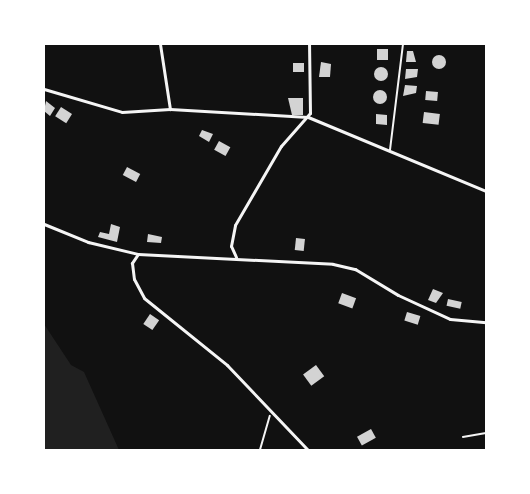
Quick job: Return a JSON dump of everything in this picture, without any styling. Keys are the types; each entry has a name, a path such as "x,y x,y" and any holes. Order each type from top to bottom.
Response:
{"street":[{"path":"160,44 170,109"},
{"path":"236,257 231,246 235,225 281,146 308,117 309,44"},
{"path":"44,89 122,112 170,109 308,117 486,191"},
{"path":"44,224 88,242 138,254 222,260 236,257 356,269 398,295 450,319 486,322"},
{"path":"138,254 132,263 144,298 226,364 308,450"}],"lane":[{"path":"390,150 403,44"},
{"path":"463,437 486,433"}],"path":[{"path":"260,450 271,412"}],"shaded area":[{"path":"44,324 71,365 84,372 119,450 44,450"}],"building":[{"path":"377,49 388,49 388,60 377,60"},
{"path":"407,51 413,51 416,62 406,62"},
{"path":"436,55 442,55 446,62 442,69 436,69 432,65 432,59"},
{"path":"321,62 331,64 330,77 319,77"},
{"path":"293,63 304,63 304,72 293,72"},
{"path":"381,67 386,69 388,74 386,79 381,81 376,79 374,74 376,69"},
{"path":"406,69 418,69 417,77 405,79"},
{"path":"405,85 417,86 416,93 403,96"},
{"path":"377,90 383,90 387,97 383,104 377,104 373,100 373,94"},
{"path":"426,91 438,92 437,101 425,100"},
{"path":"288,98 303,98 303,115 292,115"},
{"path":"46,101 55,108 50,116 44,111"},
{"path":"61,107 72,114 66,123 55,116"},
{"path":"424,112 440,114 439,125 423,123"},
{"path":"376,114 387,115 387,125 376,124"},
{"path":"202,130 213,134 209,142 199,136"},
{"path":"219,141 230,147 226,156 214,150"},
{"path":"127,167 140,174 136,182 123,175"},
{"path":"111,224 120,227 117,242 98,237 100,232 109,234"},
{"path":"148,234 162,237 161,243 147,242"},
{"path":"296,238 305,239 304,251 295,250"},
{"path":"433,289 443,293 436,303 428,300"},
{"path":"342,293 356,298 352,308 338,303"},
{"path":"448,299 462,302 460,309 447,306"},
{"path":"407,312 420,316 418,325 404,321"},
{"path":"150,314 159,320 152,330 143,324"},
{"path":"316,365 324,376 311,386 303,374"},
{"path":"371,429 376,438 362,446 357,437"}]}
